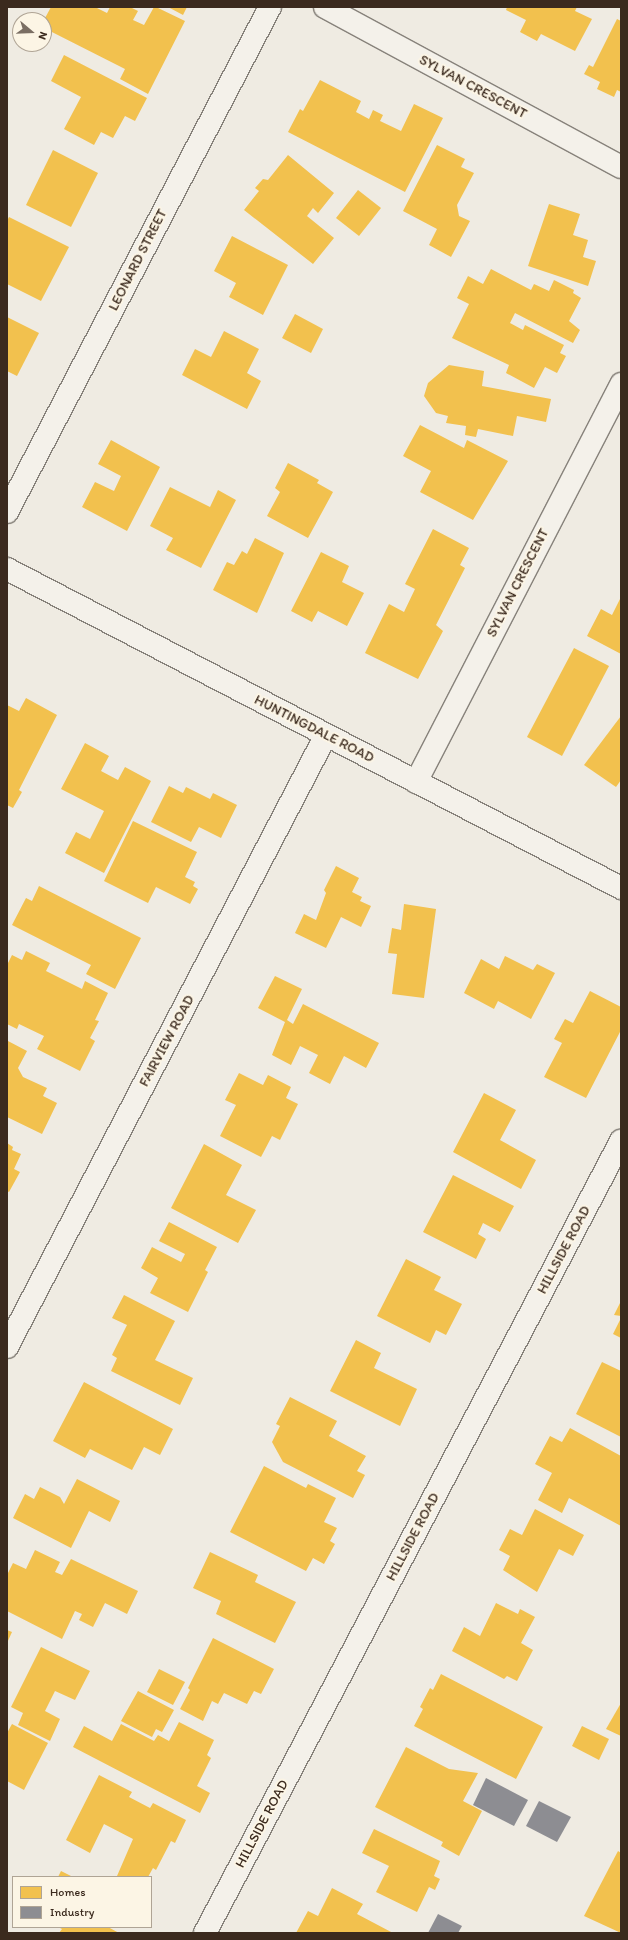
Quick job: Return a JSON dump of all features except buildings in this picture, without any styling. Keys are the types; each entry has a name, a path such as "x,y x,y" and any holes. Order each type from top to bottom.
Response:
{"street":[{"name":"LEONARD STREET","path":"7,512 270,7"},
{"name":"SYLVAN CRESCENT","path":"325,7 621,167"},
{"name":"SYLVAN CRESCENT","path":"416,782 621,384"},
{"name":"HUNTINGDALE ROAD","path":"7,569 621,888"},
{"name":"FAIRVIEW ROAD","path":"7,1347 326,735"},
{"name":"HILLSIDE ROAD","path":"205,1933 621,1141"}]}
